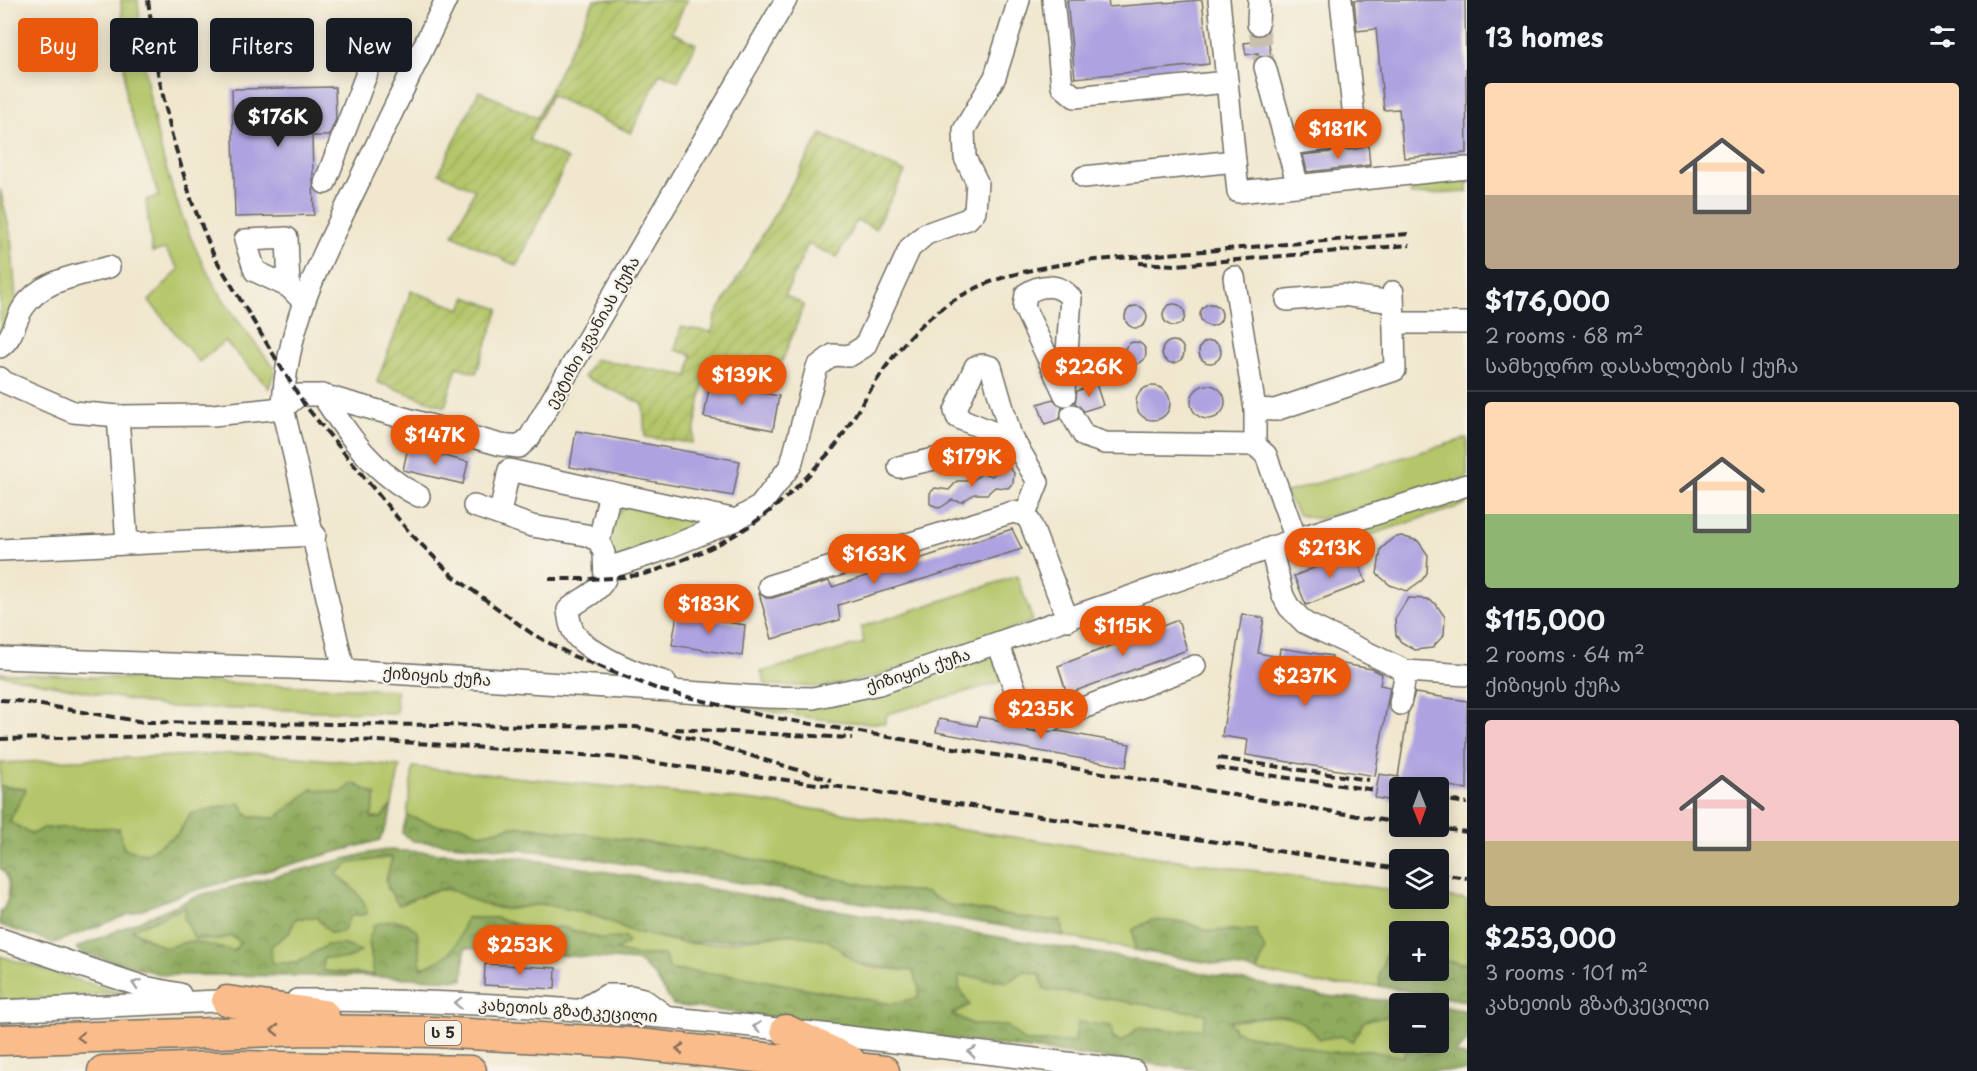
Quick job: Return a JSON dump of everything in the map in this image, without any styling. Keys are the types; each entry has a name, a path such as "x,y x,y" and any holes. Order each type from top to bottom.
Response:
{"highway":[{"path":"220,1001 434,1032"},
{"path":"786,1029 875,1070"},
{"name":"კახეთის გზატკეცილი","path":"0,1040 309,1030 434,1032 630,1043 875,1070"},
{"name":"ს 5","path":"103,1071 236,1069 471,1071"}],"street":[{"path":"344,670 315,535 283,408 284,372 293,329 323,256 446,0"},
{"name":"ევტიხი ჟვანიას ქუჩა","path":"283,408 299,395 322,396 501,445 519,447 536,427 786,0"},
{"path":"605,569 736,520 760,506 791,465 817,367 833,355 849,356 865,346 910,248 926,234 968,219 975,211 977,182 965,158 964,130 995,77 1019,0"},
{"path":"1053,0 1062,86 1075,96 1227,82"},
{"path":"1218,0 1238,192 1467,168"},
{"path":"1258,24 1259,0"},
{"path":"1287,144 1356,136 1341,0"},
{"path":"325,183 376,49 382,45 418,59"},
{"path":"1265,66 1298,186"},
{"path":"1084,177 1235,161"},
{"path":"0,347 9,341 22,309 45,286 109,267"},
{"path":"1234,277 1256,409 1255,445"},
{"path":"289,287 304,302"},
{"path":"1287,300 1343,295 1467,323"},
{"path":"1256,409 1275,410 1395,370 1393,306"},
{"path":"0,378 4,382 73,412 118,416 213,415 283,408"},
{"path":"322,396 352,440 385,476 419,496"},
{"path":"1072,415 1084,436 1105,443 1255,445 1266,455 1296,539"},
{"path":"118,416 127,543"},
{"path":"899,468 1013,440 1038,482 1025,514 1068,620"},
{"path":"500,513 509,470 736,520"},
{"name":"ქიზიყის ქუჩა","path":"0,658 344,670 813,698 850,692 998,644 1296,539 1467,485"},
{"path":"610,492 599,541 604,553 605,569 602,585 568,610 570,626 579,640 634,673 697,692"},
{"path":"474,506 500,513 532,526 586,535 599,541"},
{"path":"769,586 1013,512 1025,514"},
{"path":"0,550 315,535"},
{"path":"1271,548 1283,596 1289,607 1305,623 1406,671 1467,675"},
{"path":"998,644 1025,715 1038,720 1051,720 1195,666"},
{"path":"1400,704 1406,671"},
{"path":"0,939 144,987 220,1001"},
{"path":"581,1010 607,994 643,999 666,1017"},
{"name":"კახეთის გზატკეცილი","path":"0,1011 220,1001 360,1000 581,1010 786,1029 1134,1071"}],"green space":[{"path":"121,0 138,0 140,18 122,18"},
{"path":"594,0 687,0 672,32 696,44 678,81 660,73 631,133 551,95 529,140 568,159 517,266 453,235 475,190 439,173 479,91 537,118"},
{"path":"125,72 146,72 166,169 189,233 210,278 236,318 275,369 269,388 225,341 199,362 149,301 179,269 165,249 152,252 146,200 159,196 126,99"},
{"path":"821,134 905,172 875,229 857,220 837,257 808,244 785,295 804,305 775,380 706,371 692,443 645,437 643,404 584,377 594,359 688,376 692,355 675,350 681,327 712,332 715,317"},
{"path":"1467,177 1467,192 1411,195 1409,183"},
{"path":"0,189 11,236 17,313 0,341"},
{"path":"411,291 461,309 466,297 499,309 476,373 457,367 445,407 377,382"},
{"path":"1467,438 1467,478 1319,519 1299,515 1285,493"},
{"path":"1467,494 1467,504 1288,561 1285,550"},
{"path":"631,505 719,523 613,559 610,544 611,528 618,513"},
{"path":"1017,576 1033,621 877,676 824,687 766,685 761,672 864,643 861,627"},
{"path":"991,652 1004,681 887,714 885,723 829,720 737,705 837,705"},
{"path":"0,673 396,690 397,713 166,707 0,675"},
{"path":"251,753 400,766 392,805 381,818 371,818 373,805 341,793 312,789 276,818 190,814 178,834 146,854 124,849 119,828 44,828 33,834 9,822 26,789 0,786 0,763"},
{"path":"413,767 755,801 1389,890 1389,909 1449,909 1449,897 1467,900 1467,964 1449,961 1449,921 1389,921 1389,953 1387,953 1379,974 1380,986 1325,985 1257,971 1259,963 1235,930 1208,931 1185,922 1133,930 1135,950 1063,936 1062,920 1039,920 949,905 924,892 883,889 719,852 529,827 510,827 481,834 461,825 440,826 407,816"},
{"path":"353,783 376,795 371,818 381,818 392,805 389,820 380,840 185,893 54,943 0,925 0,913 8,897 9,884 0,868 0,786 26,789 9,822 32,834 44,828 119,828 124,849 146,854 178,834 190,814 240,803 249,817 276,818 312,789 341,793"},
{"path":"407,816 440,826 461,825 481,834 510,827 529,827 719,852 883,889 924,892 949,905 1039,920 1062,920 1063,936 559,853 413,841 402,833"},
{"path":"387,850 517,857 1119,957 1323,996 1389,1000 1389,1016 1364,1021 1353,1041 1341,1036 1320,1039 1309,1028 1289,1017 1229,1021 1235,1031 1258,1038 1278,1038 1327,1053 1365,1050 1403,1057 1404,1053 1449,1053 1449,1008 1467,1011 1467,1042 1455,1053 1467,1057 1467,1071 1209,1071 673,1005 655,976 638,961 465,948 463,980 355,976 163,975 80,952 76,948 200,895","holes":["392,857 387,882 390,892 399,905 431,891 448,888 479,903 506,909 543,904 596,915 631,931 687,943 791,934 827,940 859,964 913,971 919,987 919,997 892,1004 732,975 670,970 664,955 634,955 616,950 628,943 624,937 602,939 561,927 536,930 495,918 466,918 456,945 451,951 440,960 421,968 417,931 412,926 397,920 374,925 369,940 374,975 323,971 323,958 348,959 361,951 345,945 327,945 297,963 272,963 271,946 289,933 296,918 316,917 331,933 343,932 350,916 367,914 360,897 336,874 350,863","186,907 184,918 195,939 216,940 231,936 241,942 234,951 190,941 165,948 131,930","1023,971 1040,974 1044,989 1206,1014 1203,1028 1181,1031 1138,1028 1122,1042 1113,1040 1111,1026 1078,1022 1075,1042 1025,1042 1007,1026 974,1025 952,1014 970,1005 959,988 959,975 1008,982"]},
{"path":"393,857 386,879 388,890 421,897 432,891 453,891 493,907 505,909 541,905 564,908 650,935 686,943 721,943 791,935 809,936 830,942 850,959 864,966 913,971 919,987 919,998 892,1004 732,975 670,970 663,955 634,955 615,950 624,937 602,939 561,927 536,930 495,918 466,918 456,945 451,951 440,960 421,968 417,931 369,940 375,975 323,971 323,958 347,959 327,945 297,963 272,964 271,946 289,933 296,918 316,917 331,933 350,884 336,874 350,863"},
{"path":"186,907 216,940 231,936 241,941 234,951 191,941 165,948 131,929"},
{"path":"1150,920 1185,922 1208,931 1256,930 1265,950 1257,971 1135,950 1133,930"},
{"path":"1387,952 1389,952 1389,981 1449,981 1449,961 1467,964 1467,1001 1449,998 1449,993 1421,993 1380,986 1379,974"},
{"path":"0,956 120,993 0,1001"},
{"path":"1023,971 1040,974 1044,989 1207,1014 1203,1029 1181,1031 1159,1028 1122,1042 1078,1023 1075,1042 1025,1042 1007,1026 974,1025 952,1014 970,1005 959,988 958,975 1008,982"},
{"path":"1262,1015 1280,1016 1301,1022 1320,1039 1341,1036 1353,1041 1364,1021 1389,1016 1389,1053 1404,1053 1403,1057 1365,1050 1327,1053 1278,1038 1258,1038 1235,1031 1229,1021 1246,1020"}],"building":[{"path":"1067,0 1108,0 1109,7 1202,0 1209,64 1075,78"},
{"path":"1354,0 1465,0 1467,153 1404,158 1399,109 1384,110 1376,29 1357,31"},
{"path":"1267,32 1271,56 1258,57 1258,53 1246,55 1244,43 1253,42 1252,35 1258,37"},
{"path":"335,87 336,119 329,136 312,136 314,215 235,217 232,89"},
{"path":"1368,144 1370,165 1307,172 1303,155 1357,149"},
{"path":"1174,304 1182,307 1185,315 1182,323 1174,326 1166,323 1163,315 1166,307"},
{"path":"1211,304 1219,307 1222,315 1219,323 1211,326 1203,323 1200,315 1203,307"},
{"path":"1136,306 1144,309 1147,317 1144,325 1136,328 1128,325 1125,317 1128,309"},
{"path":"1173,341 1181,344 1184,352 1181,360 1173,363 1165,360 1162,352 1165,344"},
{"path":"1210,341 1218,344 1221,352 1218,360 1210,363 1202,360 1199,352 1202,344"},
{"path":"1135,342 1143,345 1146,353 1143,361 1135,364 1127,361 1124,353 1127,345"},
{"path":"710,383 779,396 773,430 704,417"},
{"path":"1096,384 1103,405 1084,411 1075,403 1077,391"},
{"path":"1208,385 1220,390 1225,402 1220,414 1208,419 1196,414 1191,402 1196,390"},
{"path":"1153,386 1165,391 1170,403 1165,415 1153,420 1141,415 1136,403 1141,391"},
{"path":"1053,399 1062,407 1060,419 1045,424 1038,404"},
{"path":"576,431 740,461 733,496 570,467"},
{"path":"408,447 468,462 463,484 403,470"},
{"path":"1003,467 1010,468 1014,473 1013,483 1008,488 995,487 987,494 974,494 962,502 952,500 940,508 930,504 930,493 935,488 949,490 957,481 972,481 982,473 992,476"},
{"path":"1012,529 1022,549 838,605 840,620 772,639 759,593 766,598 772,598 829,581 832,587"},
{"path":"1401,536 1418,541 1428,555 1427,573 1422,580 1407,591 1390,585 1377,574 1381,549 1393,538"},
{"path":"1354,552 1366,582 1306,605 1294,576"},
{"path":"1408,598 1427,599 1435,603 1445,617 1444,635 1432,648 1415,650 1401,642 1396,635 1395,619"},
{"path":"677,614 745,625 742,656 672,645"},
{"path":"1242,614 1264,618 1258,653 1279,657 1280,648 1332,656 1331,662 1372,669 1382,674 1380,685 1390,687 1375,776 1246,755 1248,740 1222,736"},
{"path":"1178,620 1187,650 1067,694 1058,666"},
{"path":"1415,693 1467,701 1467,789 1449,786 1449,777 1398,777 1408,713"},
{"path":"979,717 1016,723 1030,732 1058,731 1130,744 1126,767 936,732 939,719 977,726"},
{"path":"1379,774 1398,777 1389,777 1389,800 1375,798"},
{"path":"485,964 556,968 555,989 484,985"}],"tunnel":[{"path":"1258,24 1265,67"}],"railway":[{"path":"148,0 158,73 172,136 192,202 214,256 284,372 304,404 409,532 453,576 531,633 573,656 660,690 764,716 1389,821"},
{"path":"549,579 611,578 648,573 702,552 754,523 800,484 839,441 884,370 910,337 941,309 974,289 1028,271 1085,261 1408,234"},
{"path":"1139,263 1177,265 1410,245"},
{"path":"0,700 144,722 636,727 699,740 831,780"},
{"path":"675,729 852,738"},
{"path":"0,739 229,735 402,742 611,757 877,792 1389,867"},
{"path":"1218,758 1369,780"},
{"path":"1216,768 1376,790"},
{"path":"1449,801 1467,803"},
{"path":"1449,830 1467,832"},
{"path":"1449,876 1467,878"}]}
